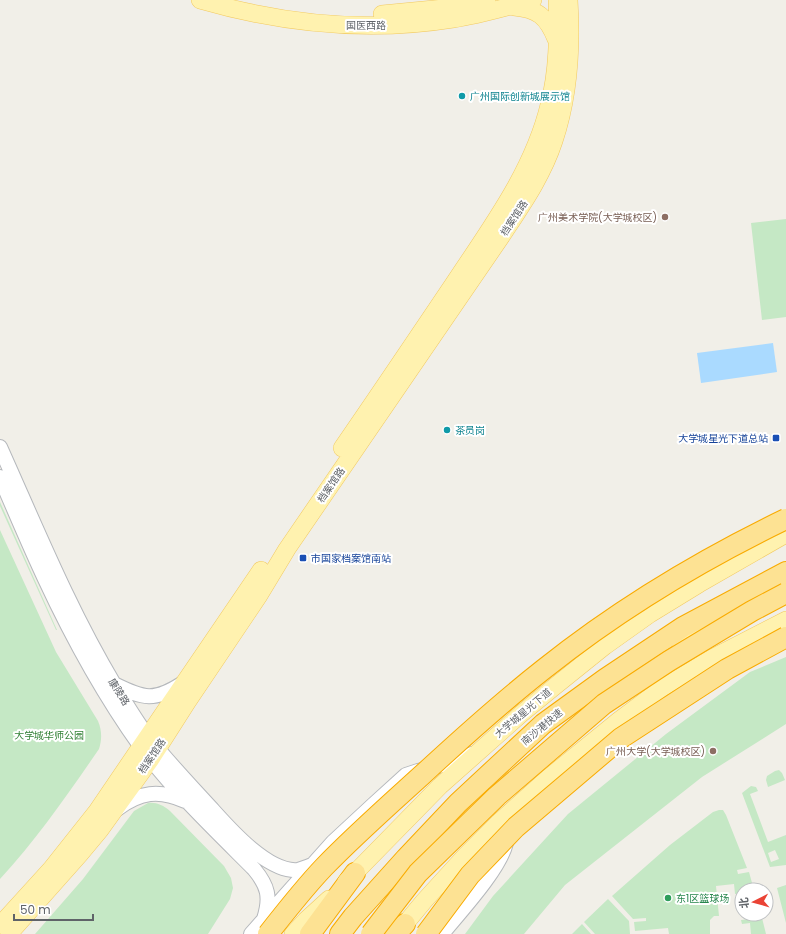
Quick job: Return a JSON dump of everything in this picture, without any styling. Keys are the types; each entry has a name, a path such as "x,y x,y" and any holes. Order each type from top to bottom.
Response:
{"highway":[{"path":"266,926 360,832 456,743 544,668 650,594 728,548 786,519"},
{"name":"南沙港快速","path":"340,934 353,917 406,858 458,803 543,724 605,679 683,627 786,572"},
{"path":"371,934 418,873 497,796 604,704 675,657 752,611 786,593"},
{"path":"426,934 470,875 516,827 621,738 727,669 784,626"},
{"path":"310,934 355,873"}],"main road":[{"name":"国医西路","path":"200,0 272,18 357,26 452,20 533,0"},
{"name":"国医西路","path":"239,0 296,11 363,15 444,8 487,0"},
{"name":"档案馆路","path":"8,934 80,854 112,812 150,748 186,681 498,216 520,179 538,141 554,83 557,41 557,0"},
{"name":"档案馆路","path":"0,925 26,898 188,701 230,640 287,549 503,234 528,195 553,142 563,104 570,51 569,0"},
{"path":"507,7 534,10 541,15 550,26 557,41"},
{"name":"大学城星光下道","path":"293,934 440,786 476,753 554,687 605,646 650,614 786,534"},
{"path":"652,695 670,665 691,636 708,623 786,578"},
{"path":"400,931 465,856 548,778 600,735 652,695 712,658 784,626"}],"street":[{"name":"康陵路","path":"0,447 68,600 83,630 150,748 189,803 254,868 261,877 265,885 268,902 266,926"},
{"name":"康陵路","path":"0,477 44,578 76,642 111,703 150,748 248,845 266,860 286,869 298,870 312,865"},
{"path":"114,684 131,693 148,697 169,692 186,681"},
{"path":"251,934 266,926 312,865 333,842 406,775 451,763 476,753"},
{"path":"112,812 136,797 146,794 166,794 175,796 189,803"},
{"path":"442,934 499,859 505,848 512,811"}],"green space":[{"path":"786,219 786,317 762,320 751,223"},
{"path":"0,502 57,630 0,506"},
{"name":"大学城华师公园","path":"0,530 56,652 98,721 101,742 99,749 52,816 14,864 0,879"},
{"path":"786,657 786,724 702,777 565,885 524,934 465,934 493,896 568,814 666,734 750,672"},
{"path":"779,770 785,780 768,787 766,780 767,776"},
{"path":"751,786 756,787 758,791 750,794 768,842 786,835 786,865 770,867 742,793","holes":["775,850 779,859 771,862 768,853"]},
{"path":"148,803 159,804 170,811 224,866 231,878 233,888 230,899 208,934 35,934 83,879 134,811"},
{"path":"723,810 726,815 747,868 737,870 738,874 749,872 752,882 734,882 734,884 716,886 719,916 714,916 710,920 710,934 669,934 668,928 635,931 634,922 646,921 646,918 633,919 612,896 670,845 713,812"},
{"path":"786,885 786,923 777,888"},
{"path":"608,899 629,921 630,934 595,934 584,922"},
{"path":"742,922 763,922 766,934 751,934 750,923 742,924"},
{"path":"582,924 591,934 572,934"}],"water":[{"path":"773,343 777,372 701,383 697,353"}],"place":[{"name":"广州国际创新城展示馆","path":"462,96"},
{"name":"广州美术学院(大学城校区)","path":"665,217"},
{"name":"茶员岗","path":"447,430"},
{"name":"大学城星光下道总站","path":"776,438"},
{"name":"市国家档案馆南站","path":"303,558"},
{"name":"广州大学(大学城校区)","path":"713,751"},
{"name":"东1区篮球场","path":"668,898"}]}
